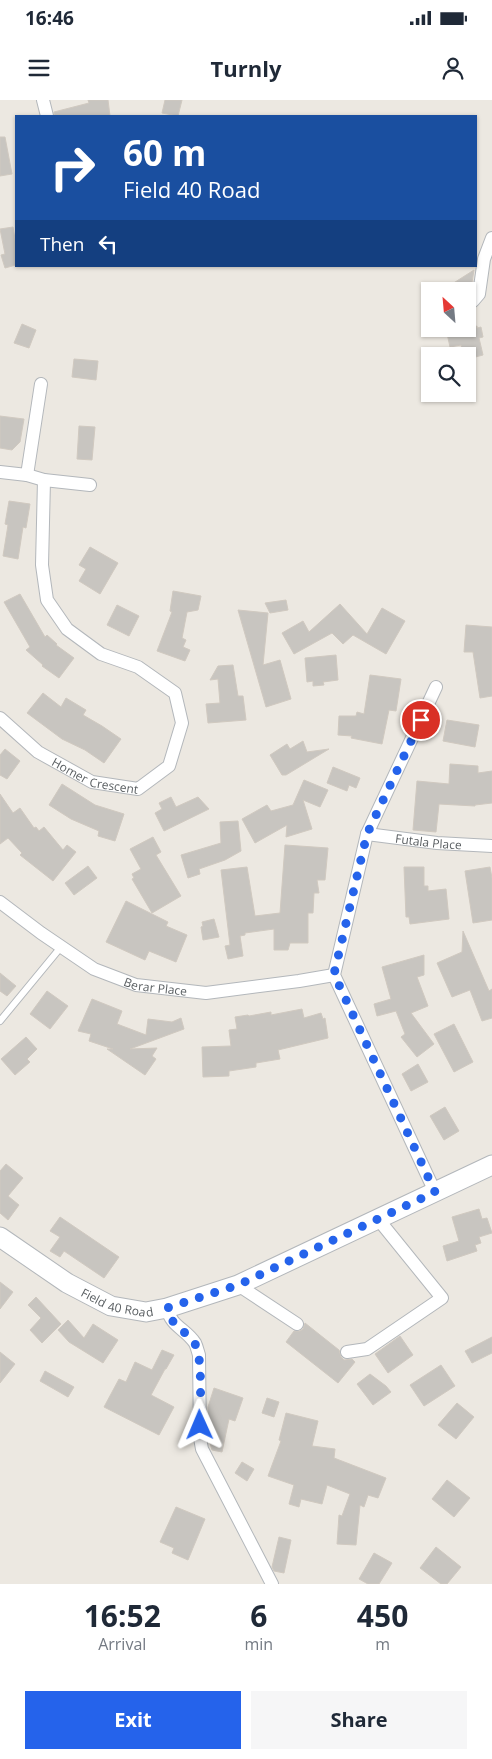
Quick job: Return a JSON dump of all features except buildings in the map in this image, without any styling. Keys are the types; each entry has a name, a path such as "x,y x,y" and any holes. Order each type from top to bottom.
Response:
{"street":[{"path":"43,100 47,115"},
{"path":"476,299 479,294 484,259 492,238"},
{"path":"27,475 41,384"},
{"path":"0,472 27,475 44,480 90,485"},
{"name":"Homer Crescent","path":"0,718 38,752 92,782 138,789 169,766 182,724 175,693 138,667 101,654 66,629 47,600 42,565 44,480"},
{"path":"435,1192 334,974 367,834 436,687"},
{"name":"Futala Place","path":"367,834 438,843 492,846"},
{"name":"Berar Place","path":"0,902 94,970 136,985 206,993 334,974"},
{"name":"Field 40 Road","path":"0,1237 67,1283 111,1306 146,1312 167,1308 238,1285 492,1165"},
{"path":"347,1352 366,1349 442,1298 378,1219"},
{"path":"238,1285 297,1324"},
{"path":"167,1308 168,1317 195,1344 199,1355 200,1438 202,1449 272,1584"}],"lane":[{"path":"0,1021 61,947"}],"route":[{"path":"200,1425 199,1355 195,1344 168,1317 167,1308 238,1285 435,1192 334,974 367,834 421,720"}]}
